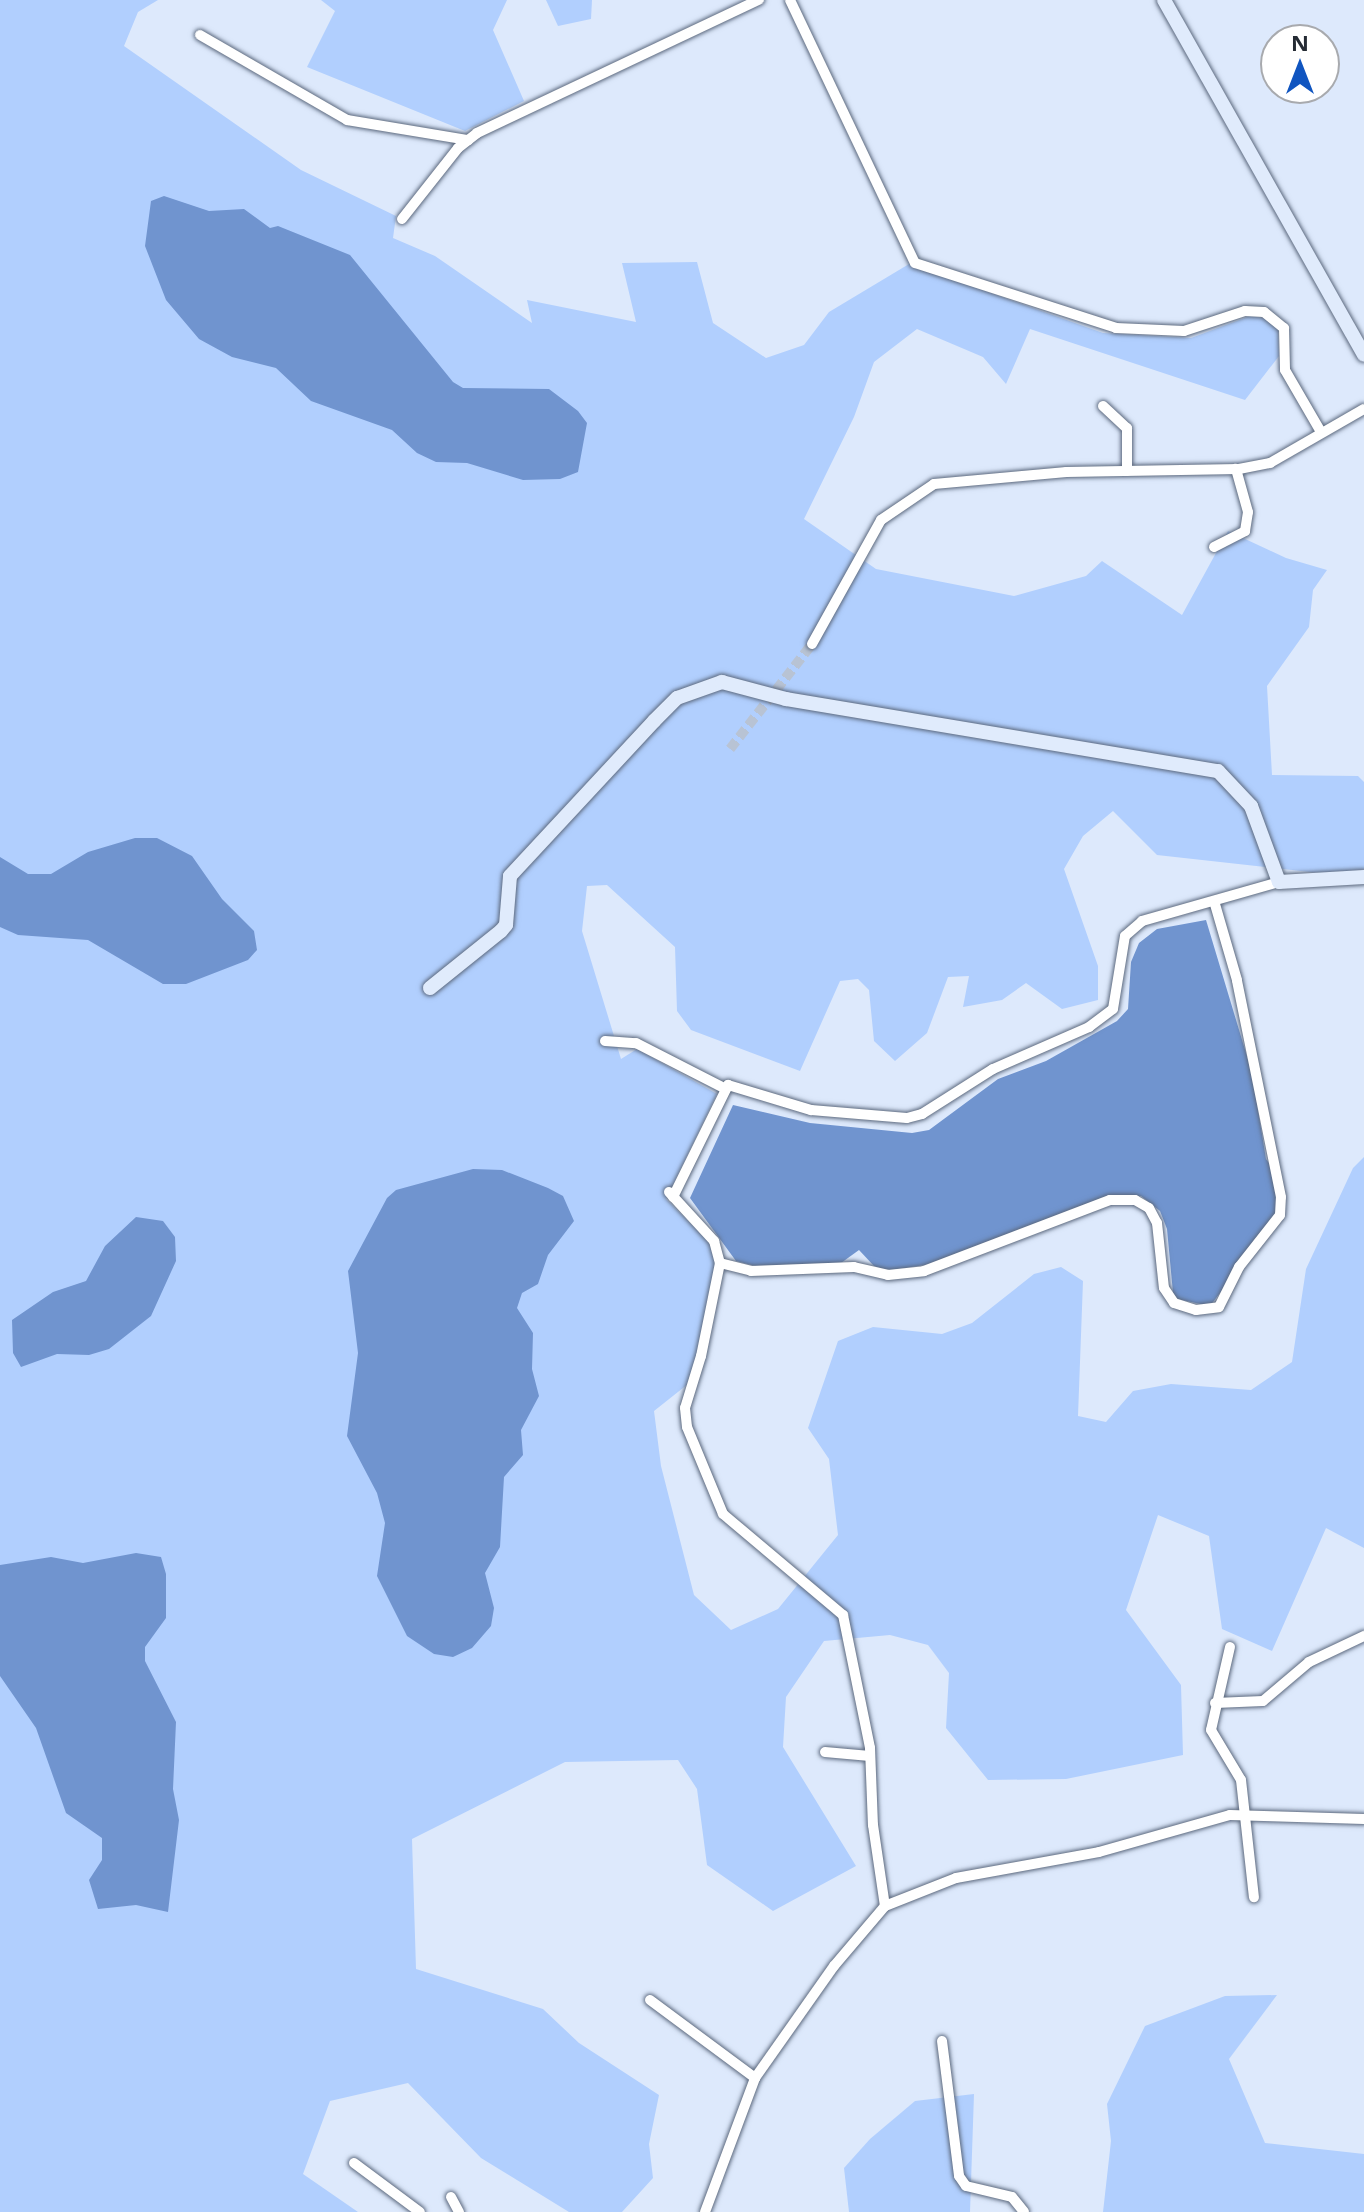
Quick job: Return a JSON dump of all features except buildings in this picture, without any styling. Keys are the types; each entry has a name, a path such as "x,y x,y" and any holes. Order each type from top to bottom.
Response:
{"street":[{"path":"402,219 468,140 504,117 759,0"},
{"path":"790,0 915,263 1116,328 1184,331 1245,311 1264,312 1284,328 1285,370 1321,432"},
{"path":"1164,0 1364,355"},
{"path":"200,35 347,120 468,140"},
{"path":"1103,406 1127,428 1127,471"},
{"path":"812,644 881,520 906,499 934,484 964,477 1236,469 1270,463 1364,409"},
{"path":"1214,547 1245,531 1248,512 1236,469"},
{"path":"430,988 501,931 506,925 510,876 654,721 677,698 722,682 800,701 1218,771 1251,806 1279,882"},
{"path":"885,1906 873,1825 870,1756 843,1615 723,1514 687,1427 685,1408 701,1356 720,1263 714,1241 671,1195 728,1085 811,1110 907,1118 922,1114 993,1069 1089,1027 1113,1009 1118,997 1125,936 1142,921 1279,882 1364,877"},
{"path":"720,1263 751,1271 854,1267 888,1275 924,1271 1110,1200 1135,1200 1149,1208 1157,1223 1164,1288 1174,1303 1196,1310 1219,1307 1239,1267 1280,1215 1281,1197 1237,980 1214,901"},
{"path":"605,1041 636,1043 726,1089"},
{"path":"1215,1703 1263,1701 1309,1662 1364,1636"},
{"path":"1230,1647 1211,1730 1238,1772 1254,1897"},
{"path":"825,1752 870,1756"},
{"path":"705,2212 755,2078 834,1966 885,1906 956,1878 1099,1852 1245,1815 1364,1819"},
{"path":"650,2000 755,2078"},
{"path":"942,2041 959,2176 966,2186 1012,2197 1024,2212"},
{"path":"354,2163 420,2212"},
{"path":"451,2197 459,2212"}],"shaded area":[{"path":"0,0 158,0 138,12 124,46 301,170 396,216 393,238 435,256 532,323 527,300 636,322 622,263 697,262 713,323 766,358 804,345 829,312 909,264 1103,333 1191,338 1250,316 1269,319 1278,329 1279,356 1245,400 1030,329 1006,384 983,357 917,329 874,362 854,417 804,519 876,569 1014,596 1086,576 1102,561 1182,615 1228,531 1286,558 1327,570 1313,590 1309,627 1267,686 1272,775 1358,776 1364,782 1364,869 1345,876 1157,855 1113,811 1083,836 1064,869 1098,966 1098,1000 1062,1009 1026,983 1002,1000 963,1007 969,976 948,977 927,1033 895,1061 874,1041 869,990 858,979 840,981 800,1071 691,1030 677,1011 675,947 607,885 587,886 582,931 621,1059 637,1049 717,1094 666,1199 713,1246 716,1263 702,1335 688,1384 654,1411 661,1466 694,1595 731,1630 778,1609 838,1535 829,1459 808,1428 838,1341 873,1327 942,1334 972,1323 1034,1274 1061,1267 1083,1281 1078,1416 1106,1422 1133,1391 1171,1384 1251,1390 1292,1362 1306,1269 1353,1168 1364,1157 1364,1548 1326,1528 1272,1651 1222,1629 1209,1536 1158,1515 1126,1610 1181,1685 1183,1755 1066,1779 988,1780 946,1728 949,1673 928,1645 890,1635 824,1641 786,1697 783,1747 856,1866 773,1911 707,1865 697,1789 678,1760 565,1762 412,1839 416,1969 543,2009 579,2043 659,2095 649,2144 653,2178 622,2212 569,2212 481,2158 408,2083 330,2101 303,2174 358,2212 0,2212"},
{"path":"321,0 507,0 493,30 524,101 465,131 307,67 335,11"},
{"path":"546,0 592,0 591,19 558,26"},
{"path":"164,196 209,211 244,209 270,228 278,226 350,255 453,382 463,388 549,389 578,411 587,423 578,472 560,479 523,480 467,463 436,462 417,453 392,430 311,401 276,368 232,357 199,339 166,300 145,246 151,201"},
{"path":"135,838 157,838 192,856 222,899 254,931 257,950 248,960 186,984 163,984 88,940 18,935 0,927 0,857 28,874 51,874 88,852"},
{"path":"1206,920 1252,1073 1266,1159 1277,1174 1280,1215 1210,1306 1177,1299 1173,1293 1167,1229 1160,1211 1141,1196 1114,1195 931,1264 886,1271 874,1266 859,1250 841,1263 755,1266 736,1261 690,1198 733,1105 810,1123 912,1133 929,1130 998,1079 1046,1061 1117,1021 1128,1009 1131,962 1139,943 1157,929"},
{"path":"473,1169 502,1170 548,1188 563,1196 574,1221 548,1255 538,1284 522,1293 517,1308 533,1333 532,1369 539,1396 521,1430 523,1455 504,1477 500,1547 485,1573 494,1608 491,1626 472,1648 453,1657 434,1654 407,1636 377,1576 385,1523 377,1493 347,1436 358,1353 348,1271 387,1198 396,1190"},
{"path":"136,1217 163,1221 175,1237 176,1261 151,1316 109,1349 89,1355 57,1354 21,1367 13,1353 12,1320 53,1292 86,1281 105,1246"},
{"path":"136,1553 161,1557 166,1574 166,1618 145,1647 145,1661 176,1722 173,1789 179,1820 168,1912 136,1905 98,1909 89,1880 102,1860 102,1838 66,1813 36,1728 0,1676 0,1565 51,1557 83,1563"},
{"path":"1277,1995 1229,2059 1265,2143 1364,2154 1364,2212 1103,2212 1111,2141 1107,2104 1145,2026 1225,1996"},
{"path":"974,2094 970,2212 849,2212 844,2168 870,2139 915,2101"}],"tunnel":[{"path":"730,749 812,644"}]}
